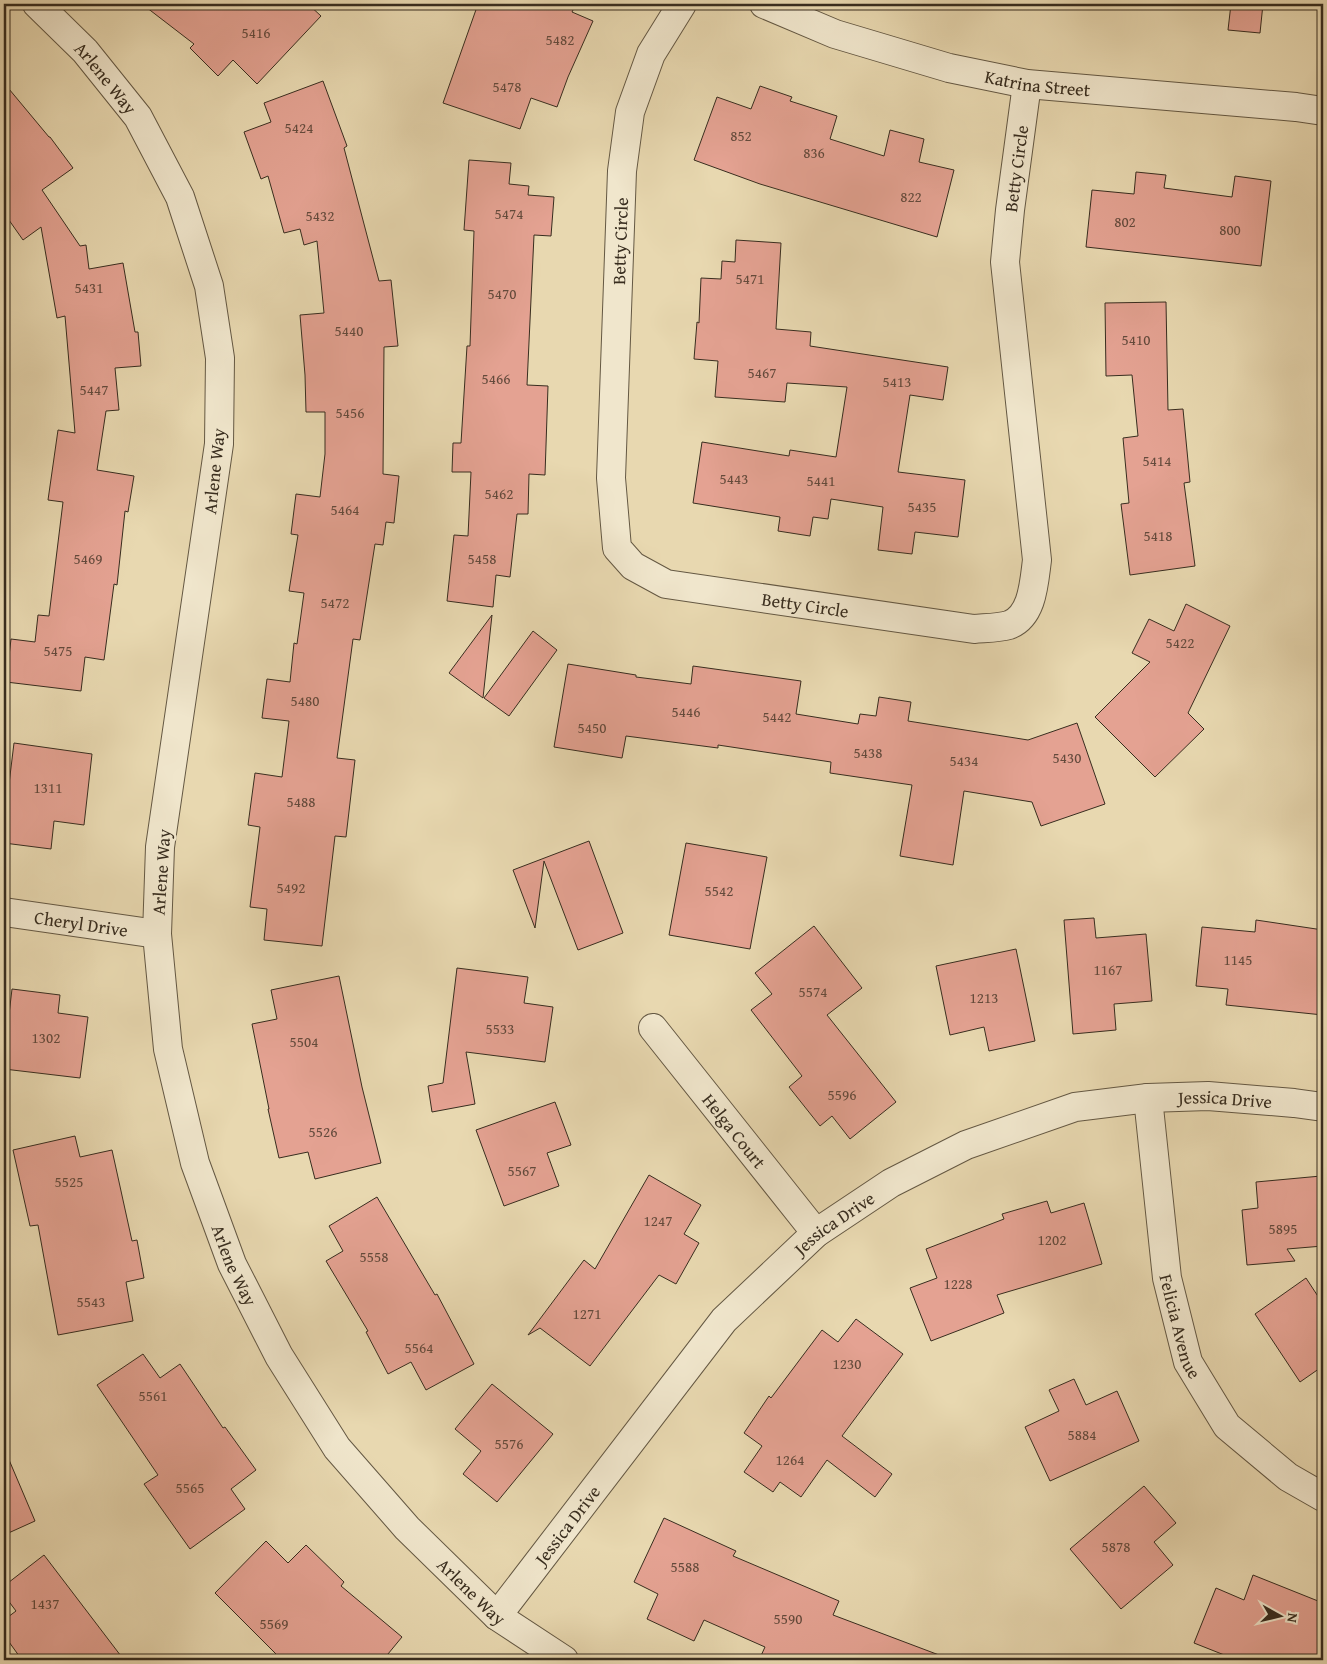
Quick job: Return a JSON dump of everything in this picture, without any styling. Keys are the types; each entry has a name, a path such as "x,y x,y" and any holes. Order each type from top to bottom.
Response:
{"street":[{"name":"Arlene Way","path":"37,4 85,51 138,118 180,197 209,286 220,358 219,444 160,847 157,934 168,1049 195,1163 232,1264 280,1356 337,1448 407,1528 497,1616 564,1660"},
{"name":"Betty Circle","path":"682,4 651,54 630,112 622,171 611,478 617,548 633,566 666,584 974,629 1009,625 1022,617 1033,591 1038,560 1005,262 1027,84"},
{"name":"Katrina Street","path":"764,4 834,34 949,68 1027,84 1296,107 1323,111"},
{"name":"Cheryl Drive","path":"4,912 157,934"},
{"name":"Helga Court","path":"653,1028 816,1233"},
{"name":"Jessica Drive","path":"497,1616 724,1320 816,1233 890,1183 966,1146 1075,1107 1148,1098 1208,1096 1323,1107"},
{"name":"Felicia Avenue","path":"1148,1098 1167,1278 1188,1362 1227,1426 1288,1477 1323,1497"}],"building":[{"path":"142,4 308,4 321,16 257,84 233,60 218,76 190,48 194,44"},
{"path":"478,4 576,4 572,12 593,21 557,107 531,98 520,129 443,103"},
{"path":"1231,4 1263,4 1260,33 1228,30"},
{"path":"323,81 347,146 344,148 379,281 391,280 398,346 384,347 383,474 399,476 394,523 386,522 383,545 375,544 360,640 353,639 337,758 355,760 346,837 335,836 322,946 264,940 267,909 250,907 260,827 248,825 255,773 282,777 289,721 262,718 267,679 290,682 294,643 297,644 304,593 289,591 298,535 291,534 296,494 320,497 325,454 325,412 306,412 300,315 324,313 317,241 304,245 300,229 284,233 268,176 261,179 244,132 271,122 264,103"},
{"path":"4,83 50,137 73,168 42,190 80,246 86,245 89,269 123,263 135,332 138,332 141,366 115,368 119,410 106,411 97,470 134,476 128,512 125,511 117,585 114,584 104,660 85,657 81,691 6,682 11,639 35,642 38,615 49,616 63,502 48,500 58,430 75,433 65,316 57,318 41,227 23,240 4,213"},
{"path":"760,86 792,97 790,101 837,116 830,139 884,156 890,130 924,139 919,162 954,170 937,237 760,184 694,160 717,97 751,109"},
{"path":"469,160 511,163 509,184 529,186 528,195 554,197 551,236 534,235 527,385 548,386 545,475 529,474 528,514 517,514 510,577 496,575 493,607 447,601 454,535 468,536 471,472 452,472 453,443 461,443 467,346 470,346 474,231 464,230"},
{"path":"1136,172 1166,175 1164,188 1232,197 1235,176 1271,181 1261,266 1086,247 1092,190 1134,194"},
{"path":"736,240 781,243 776,329 811,332 810,346 948,367 943,400 910,395 898,472 965,480 958,537 915,532 912,554 878,550 883,507 831,499 828,519 813,517 810,536 778,531 780,517 693,503 702,442 789,456 790,450 836,457 847,387 787,383 785,402 715,397 718,361 694,359 697,322 699,323 701,278 721,279 722,261 735,262"},
{"path":"1166,302 1168,410 1183,409 1190,482 1184,483 1195,566 1130,575 1121,504 1129,503 1123,438 1138,436 1132,375 1106,376 1105,303"},
{"path":"1186,604 1230,626 1188,713 1204,729 1155,777 1095,717 1150,662 1132,653 1149,619 1174,631"},
{"path":"492,615 483,698 449,673"},
{"path":"533,631 557,650 509,716 484,698"},
{"path":"568,664 636,675 636,677 691,684 693,666 801,681 796,714 858,724 860,714 876,716 879,697 911,702 908,721 1028,740 1077,723 1105,804 1041,826 1032,802 964,791 953,865 900,856 912,785 830,773 831,762 718,745 718,748 626,736 622,758 554,747"},
{"path":"14,743 92,754 84,825 54,821 51,849 4,843 4,825"},
{"path":"589,841 623,933 578,950 544,861 535,928 513,870"},
{"path":"686,843 767,857 750,949 669,935"},
{"path":"1094,918 1096,938 1146,934 1152,1001 1114,1004 1116,1030 1073,1034 1064,920"},
{"path":"1256,920 1323,930 1323,1015 1226,1005 1228,989 1196,986 1202,927 1255,932"},
{"path":"814,926 862,988 827,1015 896,1102 850,1139 832,1116 820,1126 789,1087 802,1076 751,1010 772,994 755,973"},
{"path":"1016,949 1035,1041 989,1051 984,1027 950,1035 936,966"},
{"path":"457,968 528,977 524,1003 553,1007 545,1062 466,1052 475,1104 432,1112 428,1086 443,1083"},
{"path":"339,976 362,1087 381,1163 315,1179 308,1152 279,1158 252,1024 277,1019 271,990"},
{"path":"12,989 60,995 58,1013 88,1017 80,1078 4,1069"},
{"path":"555,1102 571,1145 547,1153 559,1186 504,1206 476,1130"},
{"path":"75,1136 80,1157 112,1150 132,1241 137,1240 144,1278 126,1282 133,1321 58,1335 38,1225 30,1226 13,1150"},
{"path":"649,1175 701,1205 684,1234 699,1243 676,1284 659,1275 590,1366 540,1328 528,1335 584,1260 595,1269"},
{"path":"1321,1176 1323,1246 1287,1249 1295,1261 1247,1265 1242,1210 1258,1208 1256,1182"},
{"path":"377,1197 435,1295 437,1294 474,1364 426,1390 411,1362 388,1374 366,1332 368,1331 326,1261 343,1251 329,1226"},
{"path":"1047,1201 1051,1213 1084,1203 1102,1264 997,1295 1004,1313 931,1341 910,1288 937,1278 926,1249 1004,1219 1002,1214"},
{"path":"1306,1278 1323,1304 1323,1366 1300,1382 1255,1314"},
{"path":"856,1319 903,1354 842,1436 892,1474 875,1497 827,1460 801,1497 780,1482 773,1492 744,1472 762,1446 744,1433 769,1396 771,1398 822,1330 838,1342"},
{"path":"143,1354 160,1378 180,1364 223,1428 225,1427 256,1470 231,1489 245,1509 190,1549 144,1484 158,1475 97,1385"},
{"path":"1074,1379 1086,1405 1117,1391 1139,1441 1050,1481 1025,1427 1059,1411 1049,1390"},
{"path":"492,1384 553,1434 497,1502 463,1474 481,1451 455,1429"},
{"path":"4,1448 35,1521 4,1535"},
{"path":"1144,1486 1176,1523 1154,1542 1173,1565 1121,1609 1070,1549"},
{"path":"664,1518 736,1551 733,1556 839,1601 833,1615 947,1658 946,1660 759,1660 765,1647 704,1620 694,1641 647,1619 658,1594 634,1582"},
{"path":"266,1541 288,1563 306,1545 344,1582 341,1586 402,1637 383,1660 282,1660 215,1593"},
{"path":"44,1555 124,1660 22,1660 4,1635 4,1620 16,1611 4,1595 4,1586"},
{"path":"1253,1575 1323,1603 1323,1660 1237,1660 1194,1643 1216,1588 1244,1600"}]}
